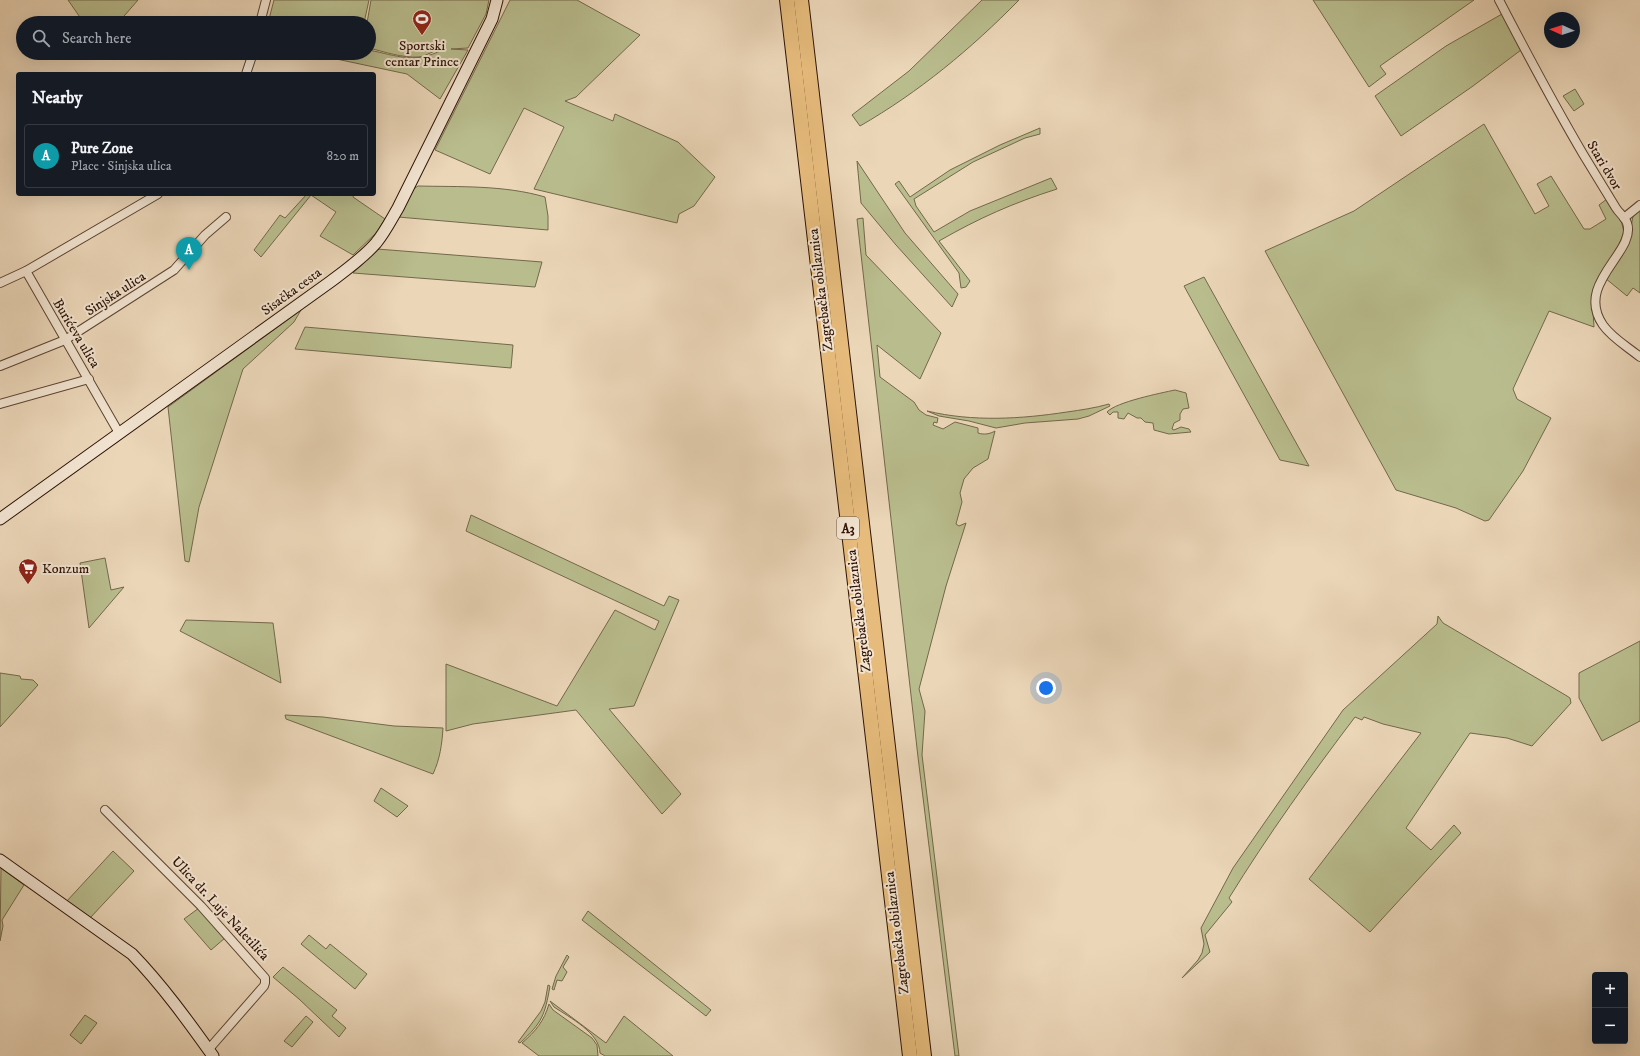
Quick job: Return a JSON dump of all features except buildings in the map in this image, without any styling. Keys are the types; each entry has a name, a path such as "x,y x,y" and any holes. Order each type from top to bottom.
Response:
{"highway":[{"name":"Zagrebačka obilaznica","path":"787,0 910,1056"},
{"name":"Zagrebačka obilaznica","path":"801,0 924,1056"}],"main road":[{"name":"Sisačka cesta","path":"0,519 330,282 376,244 398,208 492,19 497,0"},
{"name":"Ulica dr. Luje Naletilića","path":"0,860 132,954 172,1001 210,1053"}],"street":[{"path":"262,16 266,0"},
{"path":"492,19 502,0"},
{"name":"Stari dvor","path":"1499,0 1542,84 1603,186 1624,218 1628,228 1623,244 1602,277 1597,295 1596,307 1601,321 1607,330 1640,357"},
{"path":"247,72 250,60"},
{"path":"0,283 26,271 155,196"},
{"path":"1624,218 1640,205"},
{"name":"Sinjska ulica","path":"0,366 65,340 174,270 205,235 226,217"},
{"name":"Burićeva ulica","path":"26,271 119,433"},
{"path":"0,404 89,379"},
{"name":"Ulica dr. Luje Naletilića","path":"106,810 201,906 265,978 264,986 210,1053"}],"green space":[{"path":"68,0 138,0 124,16 79,16"},
{"path":"274,0 369,0 366,16 270,16"},
{"name":"Sportski centar Prince","path":"371,0 489,0 486,14 468,48 451,49 468,50 440,99 407,74 341,60 376,60 376,51 406,58 415,58 423,57 442,50 419,57 406,57 376,50 376,16 368,16"},
{"path":"510,0 577,0 640,35 576,97 565,101 613,121 615,114 678,142 715,177 694,206 679,214 677,223 534,189 564,127 524,108 490,174 435,150"},
{"path":"982,0 1019,0 982,36 944,69 903,99 860,126 852,115 909,71"},
{"path":"1313,0 1474,0 1380,66 1386,74 1369,87"},
{"path":"1502,14 1521,50 1473,86 1401,136 1375,96 1446,46"},
{"path":"1575,89 1584,104 1574,111 1563,96"},
{"path":"1484,124 1535,214 1549,206 1537,184 1551,176 1584,229 1590,229 1606,219 1599,205 1607,199 1621,220 1624,232 1593,311 1594,327 1549,311 1513,389 1517,399 1551,418 1523,471 1489,520 1485,521 1456,508 1396,490 1265,251 1354,211"},
{"path":"1040,128 1040,134 1025,138 973,162 914,199 916,206 934,232 970,211 1051,178 1057,189 996,212 939,241 970,281 966,287 961,288 959,273 895,184 899,181 910,197 950,170 1000,145"},
{"path":"857,161 905,233 958,294 952,307 896,245 861,203"},
{"path":"418,186 514,190 545,197 548,216 548,230 398,217 412,190"},
{"path":"305,196 310,196 261,257 254,250 280,215 285,218"},
{"path":"312,196 353,196 385,219 376,233 353,255 320,236 336,212"},
{"path":"1640,209 1640,293 1633,288 1627,296 1605,278 1629,238 1633,216"},
{"path":"863,218 866,255 941,333 920,379 877,345 880,377 914,402 919,410 926,415 938,418 937,423 934,422 933,425 943,429 955,422 978,428 978,433 980,434 987,434 995,431 988,459 973,468 964,479 960,493 962,502 956,524 959,526 966,523 946,586 919,689 925,711 922,755 959,1056 955,1056 918,757 857,219"},
{"path":"377,249 542,262 535,287 353,273"},
{"path":"1204,277 1309,466 1280,460 1184,286"},
{"path":"301,310 294,322 243,369 199,507 189,562 185,561 168,407"},
{"path":"305,327 513,345 511,368 295,349"},
{"path":"1175,390 1186,393 1189,408 1183,409 1180,414 1180,420 1174,423 1172,429 1174,430 1181,427 1189,429 1191,432 1169,434 1154,430 1153,423 1145,422 1141,418 1137,418 1128,413 1124,419 1118,418 1118,412 1113,412 1110,415 1107,412 1112,408 1129,401"},
{"path":"1109,404 1110,406 1089,416 1078,419 1025,423 996,428 969,421 939,416 927,411 962,417 1015,418 1093,408"},
{"path":"471,515 664,606 669,596 679,600 634,706 609,709 681,794 662,814 576,710 473,724 446,731 446,664 557,706 615,610 655,630 659,621 466,531"},
{"path":"105,558 111,590 124,587 89,628 80,563"},
{"path":"1438,616 1443,623 1567,696 1570,698 1571,703 1532,746 1507,738 1470,733 1406,828 1431,850 1454,825 1461,833 1370,932 1309,879 1421,733 1383,724 1364,717 1362,720 1355,717 1274,828 1229,898 1232,902 1205,935 1210,952 1182,978 1198,960 1202,953 1204,944 1201,928 1233,868 1343,710 1437,624"},
{"path":"186,620 273,623 281,683 180,631"},
{"path":"1640,641 1640,721 1602,741 1579,698 1579,673"},
{"path":"0,673 20,676 21,679 33,680 38,685 0,727"},
{"path":"285,715 323,717 394,726 443,728 439,757 433,774 286,719"},
{"path":"381,788 408,806 397,817 374,801"},
{"path":"113,851 134,871 90,918 66,902"},
{"path":"1,868 24,885 2,920 3,926 0,941"},
{"path":"199,908 225,938 211,950 184,919"},
{"path":"588,911 711,1010 706,1016 582,920"},
{"path":"309,935 326,949 330,944 367,974 355,989 301,944"},
{"path":"567,955 569,957 563,967 567,972 562,981 557,980 554,990 552,989 556,976"},
{"path":"283,967 337,1010 332,1016 346,1028 339,1037 299,999 273,977"},
{"path":"548,985 550,986 544,1012 538,1024 520,1043 518,1042 541,1011 545,1002"},
{"path":"550,1001 606,1043 624,1016 673,1056 605,1056 600,1053 599,1046 595,1039 583,1026 554,1007"},
{"path":"549,1004 553,1010 592,1038 597,1045 598,1056 539,1056 522,1043 539,1025 545,1016"},
{"path":"85,1015 97,1023 81,1044 70,1035"},
{"path":"306,1016 313,1022 292,1047 284,1041"}],"place":[{"name":"Sportski centar Prince","path":"422,36"},
{"name":"Pure Zone","path":"189,270"},
{"name":"Konzum","path":"28,585"}]}
